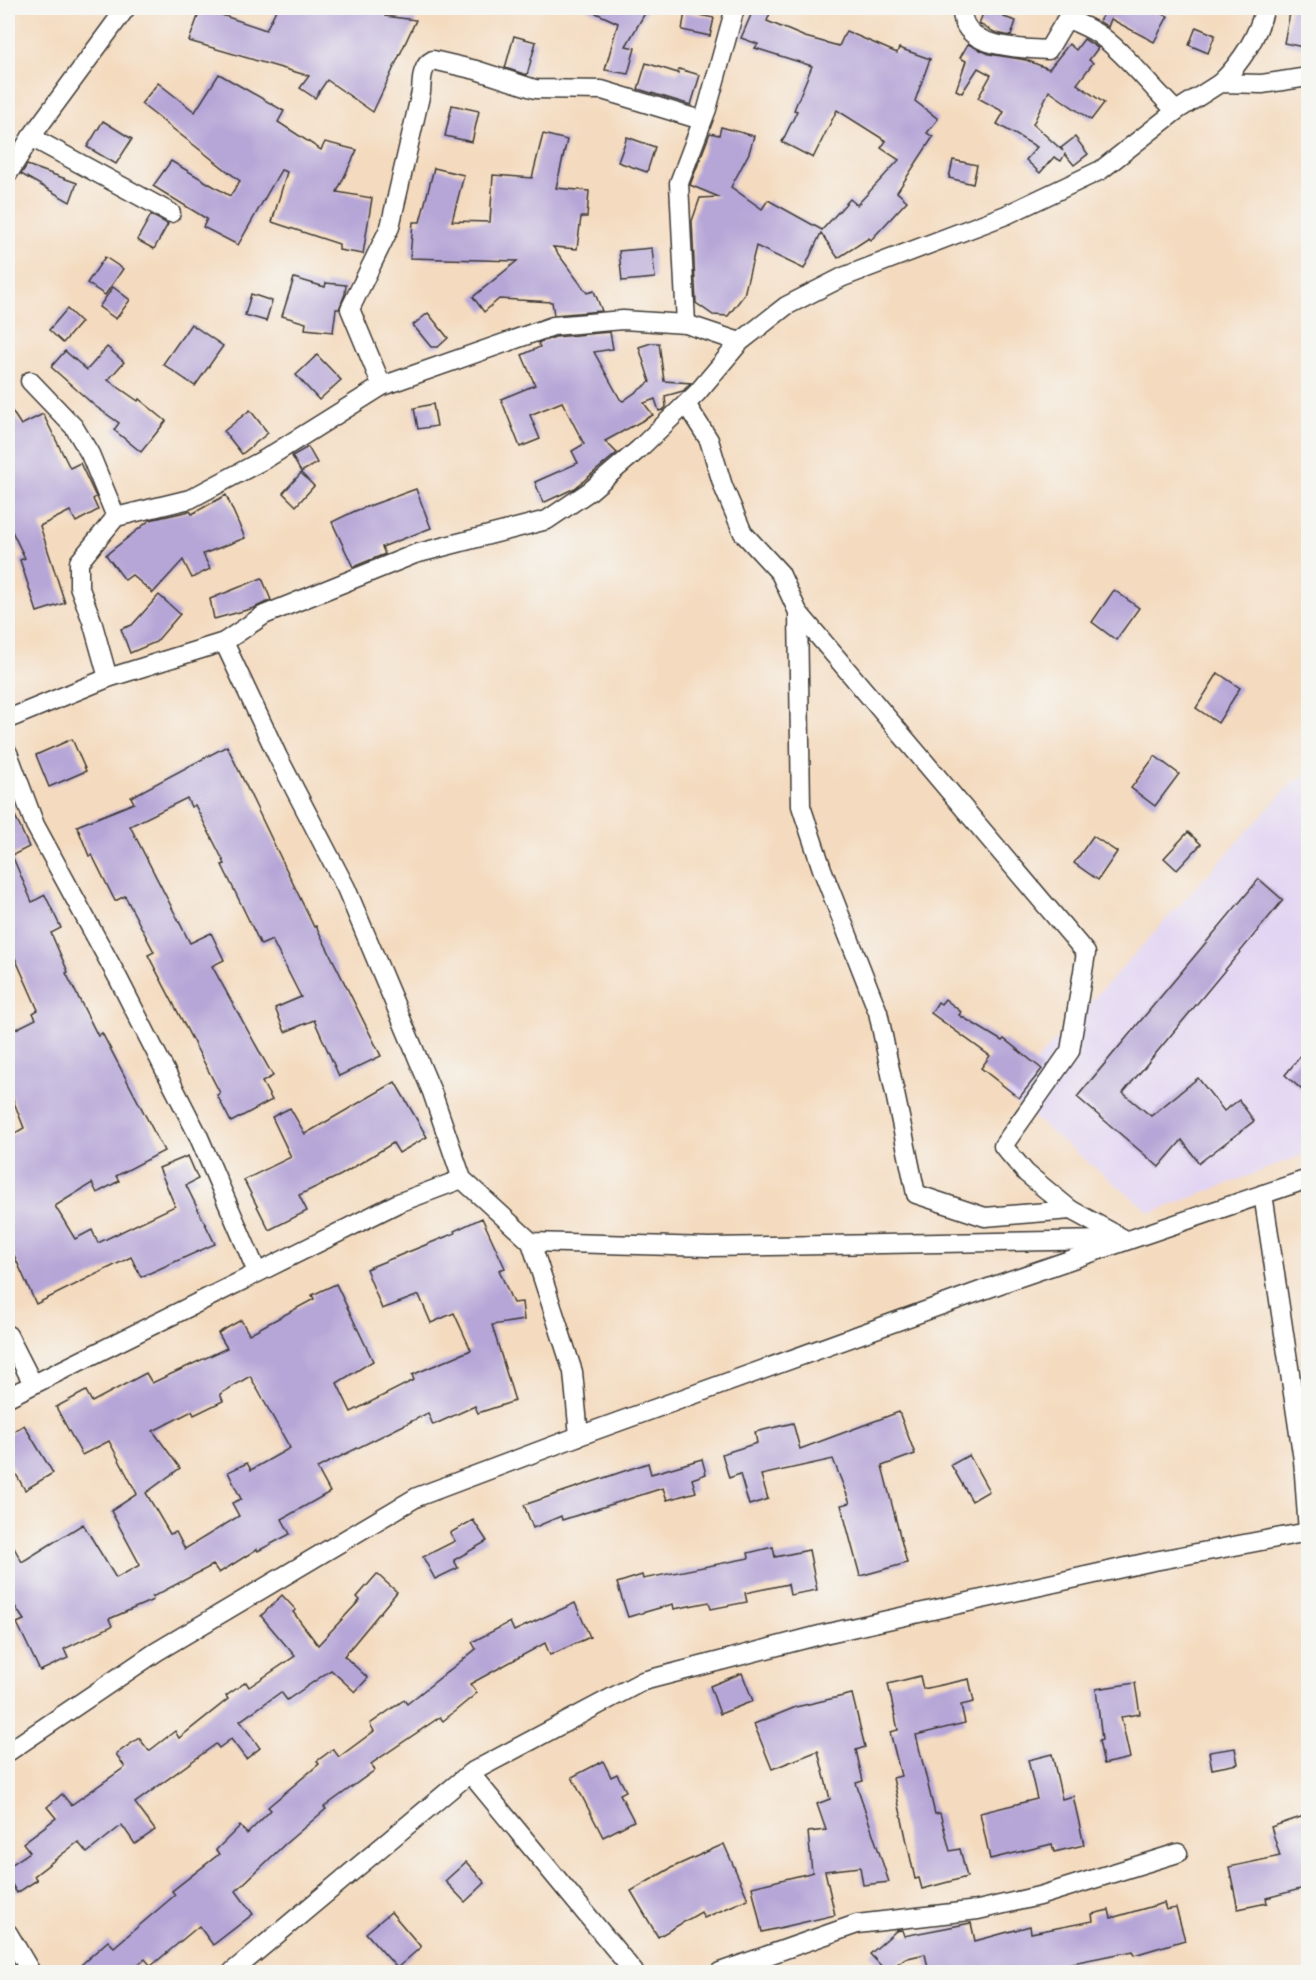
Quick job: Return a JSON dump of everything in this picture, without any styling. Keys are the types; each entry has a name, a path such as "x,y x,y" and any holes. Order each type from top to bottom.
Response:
{"street":[{"path":"8,174 31,137 126,8"},
{"path":"686,324 679,183 723,57 735,8"},
{"path":"962,8 962,20 969,30 984,41 1020,48 1048,50 1067,18 1099,34 1134,65 1152,88 1176,111"},
{"path":"8,719 108,678 224,642 264,615 415,554 547,520 590,490 687,404 740,342 786,306 843,277 1006,215 1101,170 1176,111 1220,83 1241,63 1260,28 1265,8"},
{"path":"382,386 351,309 390,226 421,92 423,71 427,63 433,60 535,88 602,90 701,120"},
{"path":"1220,83 1262,84 1308,77"},
{"path":"31,137 171,213"},
{"path":"108,678 92,621 79,586 79,562 116,518 190,499 267,458 382,386 553,326 623,320 686,324 740,342"},
{"path":"30,381 74,427 90,454 116,518"},
{"path":"687,404 709,440 723,486 743,533 780,573 798,612 1086,953 1070,1051 1003,1146 1026,1173 1071,1210 1126,1240"},
{"path":"798,612 801,806 822,869 878,1012 916,1194 985,1217 1071,1210"},
{"path":"224,642 278,757 346,888 432,1092 462,1179 531,1242 573,1372 579,1436"},
{"path":"8,753 35,825 118,978 198,1135 257,1272"},
{"path":"8,1397 32,1382 398,1203 462,1179"},
{"path":"8,1752 156,1652 417,1497 579,1436 1126,1240 1308,1179"},
{"path":"232,1972 471,1773 643,1681 825,1634 1149,1562 1308,1532 1297,1415 1263,1194"},
{"path":"531,1242 710,1246 1126,1240"},
{"path":"8,1335 32,1382"},
{"path":"471,1773 634,1972"},
{"path":"720,1972 857,1924 978,1910 1039,1896 1178,1853"},
{"path":"8,1933 31,1972"}],"shaded area":[{"path":"1308,774 1308,1153 1151,1213 1005,1095 1288,787"}],"building":[{"path":"201,8 266,30 277,8 387,8 385,16 416,20 373,112 327,80 315,98 300,88 309,76 189,41"},
{"path":"585,8 648,8 626,46 635,48 628,74 605,70 618,23"},
{"path":"754,8 772,8 767,21 805,37 839,46 846,31 897,53 899,48 930,59 915,101 938,119 927,133 933,137 897,192 907,201 871,240 869,238 838,258 821,233 804,269 756,246 744,295 728,316 713,315 696,303 692,221 700,198 719,197 690,185 710,133 719,135 721,127 754,136 749,153 731,187 762,209 768,200 822,230 850,199 857,205 899,160 881,148 886,141 837,110 813,158 782,142 797,111 794,110 812,66 755,48 758,44 741,38"},
{"path":"985,8 1011,8 1004,17 1016,21 1011,36 996,33 979,24"},
{"path":"1089,8 1150,8 1168,16 1154,42 1111,19 1108,27 1099,21 1103,15"},
{"path":"1291,8 1308,8 1308,48 1284,43"},
{"path":"685,12 714,18 710,36 682,30"},
{"path":"1196,27 1215,35 1208,53 1189,45"},
{"path":"514,36 536,42 527,75 505,68"},
{"path":"1084,39 1098,48 1089,60 1093,63 1077,84 1104,103 1091,120 1049,91 1033,124 1063,151 1061,148 1075,137 1088,154 1074,165 1065,154 1061,161 1054,157 1040,173 1026,160 1037,147 997,124 1004,112 978,98 991,75 978,68 962,93 956,90 966,61 960,58 968,44 989,54 1026,60 1049,69 1069,44 1076,50"},
{"path":"646,63 678,73 679,69 700,75 691,105 638,89"},
{"path":"219,74 284,111 278,122 321,150 325,142 357,150 337,192 372,198 363,254 339,250 339,244 272,222 287,172 281,170 238,245 203,227 207,219 153,186 171,161 230,196 240,181 141,104 158,83 195,112"},
{"path":"452,105 479,111 472,142 445,136"},
{"path":"103,121 132,139 116,164 87,147"},
{"path":"543,134 567,140 556,188 589,191 587,217 581,217 577,249 553,247 587,293 594,291 602,311 554,315 552,302 499,299 484,312 473,297 517,261 410,258 413,222 420,222 434,168 464,175 452,221 490,222 493,175 532,178"},
{"path":"627,137 655,147 647,172 618,162"},
{"path":"953,160 977,165 973,184 949,178"},
{"path":"27,165 77,183 70,202 21,174"},
{"path":"151,215 168,224 154,249 137,240"},
{"path":"652,248 655,278 622,281 619,251"},
{"path":"105,257 123,269 105,295 87,283"},
{"path":"294,278 325,287 326,283 346,285 339,309 336,309 333,332 305,329 306,323 282,316"},
{"path":"113,287 130,300 116,319 99,307"},
{"path":"251,294 272,301 266,321 245,315"},
{"path":"67,309 81,322 63,343 49,330"},
{"path":"428,313 448,338 438,347 431,347 413,325"},
{"path":"191,324 223,346 195,386 163,364"},
{"path":"610,332 613,349 594,352 623,401 650,382 639,347 651,343 659,343 664,381 691,383 683,391 665,396 666,407 663,410 659,411 655,399 644,403 653,415 605,441 617,453 575,488 543,503 535,482 578,463 572,451 584,444 562,402 530,415 540,439 520,447 501,399 535,385 522,355 540,347 538,343 555,337"},
{"path":"107,347 124,362 108,380 138,401 139,399 166,421 141,452 114,430 119,423 95,406 51,367 65,351 87,370"},
{"path":"317,355 341,380 319,400 296,375"},
{"path":"433,404 437,426 418,429 414,408"},
{"path":"8,405 21,425 43,414 70,468 80,463 96,497 93,499 98,510 76,522 70,511 40,526 65,603 37,612 20,560 25,558 8,523"},
{"path":"250,410 268,433 242,454 224,431"},
{"path":"308,447 317,463 301,472 292,456"},
{"path":"301,473 314,486 296,506 283,493"},
{"path":"416,489 431,528 382,547 385,554 353,567 332,522 355,511"},
{"path":"226,495 245,538 203,554 210,569 192,578 183,560 153,593 132,575 125,580 106,555 150,520 190,511 192,514"},
{"path":"262,578 271,600 254,608 214,619 210,599"},
{"path":"1114,590 1139,608 1116,640 1092,622"},
{"path":"159,595 180,614 156,642 130,653 121,629 132,625"},
{"path":"1218,673 1240,688 1218,723 1196,708"},
{"path":"72,739 86,771 49,787 36,755"},
{"path":"227,746 314,927 316,926 381,1056 339,1076 314,1020 285,1032 275,1008 301,997 272,940 261,945 222,865 225,864 195,805 191,807 187,798 130,826 190,943 211,933 224,960 212,966 273,1076 262,1082 272,1100 231,1122 217,1095 220,1093 148,955 154,952 125,896 115,901 92,855 89,856 77,826 134,803 131,797"},
{"path":"1155,756 1179,774 1155,806 1131,788"},
{"path":"8,800 29,847 13,855 8,843"},
{"path":"1188,832 1201,844 1177,870 1164,858"},
{"path":"1093,836 1117,852 1098,880 1074,863"},
{"path":"8,846 32,902 45,895 61,928 51,933 68,972 66,973 98,1036 102,1033 164,1151 116,1176 119,1181 97,1193 92,1183 55,1206 75,1239 92,1230 98,1243 175,1206 159,1168 188,1156 198,1179 186,1185 215,1244 141,1277 131,1257 36,1304 13,1253 8,1257 8,1137 24,1128 8,1087 8,1033 36,1019 33,1013 38,1010 8,942"},
{"path":"1259,879 1283,900 1123,1093 1151,1116 1198,1078 1224,1111 1239,1100 1254,1121 1199,1163 1182,1140 1159,1167 1077,1097"},
{"path":"945,999 961,1012 959,1015 1002,1041 1004,1039 1042,1069 1019,1098 981,1068 990,1056 931,1013 938,1002 941,1004"},
{"path":"1308,1047 1308,1095 1285,1075"},
{"path":"395,1082 427,1137 399,1153 393,1143 341,1175 299,1195 307,1211 269,1230 244,1180 291,1157 272,1117 290,1108 305,1134"},
{"path":"482,1218 505,1268 499,1270 513,1303 522,1302 524,1320 492,1325 515,1401 478,1413 475,1406 433,1425 428,1413 317,1468 330,1492 282,1519 290,1534 258,1551 257,1549 219,1573 213,1565 152,1597 153,1600 109,1619 112,1626 64,1649 68,1658 40,1671 17,1623 24,1620 8,1596 8,1537 22,1562 83,1524 116,1578 140,1565 111,1511 137,1494 109,1441 82,1455 56,1407 86,1391 92,1402 146,1373 152,1383 227,1348 218,1333 241,1320 249,1334 314,1299 312,1295 336,1284 373,1361 337,1383 351,1412 414,1380 412,1375 471,1350 454,1313 431,1323 419,1295 382,1309 366,1269 455,1233 454,1231","holes":["250,1376 290,1448 251,1470 247,1463 228,1472 241,1499 232,1503 239,1516 185,1549 176,1532 170,1534 146,1493 180,1468 153,1431 192,1411 194,1415 223,1401 220,1394"]},
{"path":"899,1412 915,1454 882,1466 907,1563 860,1576 841,1505 850,1503 833,1459 761,1475 768,1499 749,1505 740,1474 729,1478 722,1454 757,1443 755,1432 793,1423 800,1449"},
{"path":"24,1425 53,1473 25,1490 8,1460 8,1435"},
{"path":"969,1455 989,1491 972,1501 951,1465"},
{"path":"702,1459 706,1474 692,1479 696,1492 667,1500 663,1488 562,1520 561,1516 533,1528 524,1505 648,1463 651,1474"},
{"path":"473,1520 487,1541 454,1560 458,1568 435,1579 423,1557 455,1541 450,1533"},
{"path":"773,1547 775,1557 809,1550 817,1590 790,1595 788,1584 745,1593 747,1602 711,1609 709,1602 674,1609 673,1604 628,1617 617,1583 642,1575 643,1579 749,1558 748,1553"},
{"path":"377,1574 397,1592 344,1656 368,1678 355,1692 331,1670 287,1700 281,1692 240,1721 260,1748 246,1759 231,1739 219,1748 216,1744 135,1803 155,1830 135,1844 122,1825 87,1853 78,1842 34,1876 37,1880 17,1893 8,1878 8,1867 30,1852 23,1843 56,1818 47,1807 62,1794 71,1805 125,1767 116,1754 139,1738 149,1751 175,1731 179,1738 228,1699 226,1696 246,1682 249,1687 295,1656 261,1616 282,1595 296,1610 293,1612 318,1645 360,1600 357,1597"},
{"path":"575,1603 590,1637 550,1655 545,1643 470,1684 477,1693 443,1721 440,1717 371,1764 375,1770 324,1807 326,1809 236,1891 253,1914 213,1945 199,1926 151,1966 145,1959 130,1972 73,1972 108,1941 114,1947 175,1895 172,1891 219,1854 216,1850 240,1826 247,1834 271,1810 268,1807 319,1764 317,1761 333,1749 339,1757 374,1731 370,1724 404,1700 407,1704 476,1649 472,1642 510,1622 514,1631"},
{"path":"742,1673 753,1701 720,1714 710,1686"},
{"path":"920,1676 923,1689 969,1679 974,1702 961,1705 965,1723 916,1735 935,1814 940,1813 950,1851 960,1849 967,1877 922,1889 919,1878 915,1879 893,1778 901,1776 890,1732 898,1730 888,1684"},
{"path":"1135,1683 1140,1714 1121,1717 1130,1758 1104,1764 1099,1741 1102,1740 1096,1689"},
{"path":"852,1694 865,1747 856,1750 863,1781 856,1783 889,1882 863,1885 860,1867 825,1871 835,1915 762,1932 752,1887 814,1872 812,1872 808,1832 826,1830 817,1804 830,1799 818,1751 772,1769 754,1724 796,1707"},
{"path":"1235,1748 1238,1764 1212,1769 1209,1752"},
{"path":"1052,1754 1062,1799 1073,1796 1084,1845 1054,1852 1052,1844 990,1859 980,1813 1037,1799 1028,1760"},
{"path":"603,1761 611,1777 617,1774 626,1791 620,1794 634,1821 603,1837 572,1777"},
{"path":"1304,1816 1308,1832 1308,1887 1266,1898 1267,1903 1238,1909 1229,1867 1280,1856 1271,1827"},
{"path":"724,1844 748,1899 704,1918 701,1912 658,1937 631,1891 671,1868"},
{"path":"466,1862 485,1883 465,1902 445,1881"},
{"path":"1164,1903 1166,1910 1176,1908 1185,1940 1134,1955 1133,1951 1026,1972 929,1972 925,1954 904,1959 887,1972 870,1954 896,1931 902,1930 904,1936 971,1923 975,1941 1030,1926 1031,1933 1093,1921 1092,1914 1109,1910 1111,1918"},
{"path":"391,1912 421,1947 397,1968 366,1933"}]}
